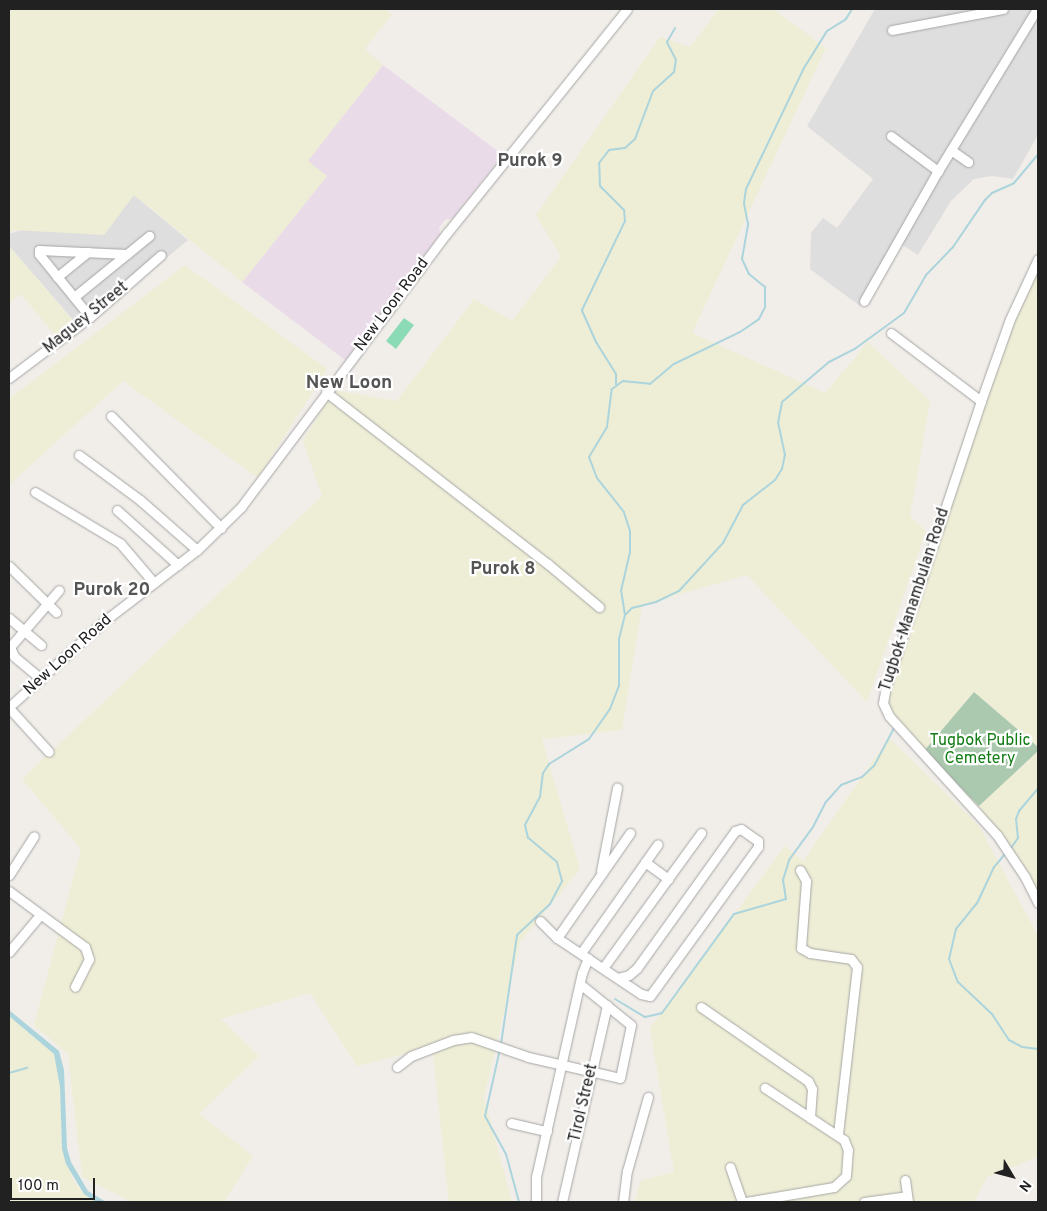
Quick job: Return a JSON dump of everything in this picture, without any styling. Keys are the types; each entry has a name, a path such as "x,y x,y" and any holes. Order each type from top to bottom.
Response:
{"street":[{"name":"New Loon Road","path":"9,708 103,622 197,550 248,499 447,232 627,9"},
{"path":"892,30 1003,9"},
{"path":"864,301 938,171 1037,9"},
{"path":"891,136 938,171"},
{"path":"952,150 968,162"},
{"path":"74,298 149,236"},
{"path":"90,317 39,254 40,250 127,254"},
{"path":"57,277 88,252"},
{"name":"Maguey Street","path":"9,378 90,317 161,255"},
{"name":"Tugbok-Manambulan Road","path":"1038,260 1010,319 981,401 886,686 884,703 889,716 997,835 1025,877 1038,903"},
{"path":"891,333 981,401"},
{"path":"326,392 548,564 599,607"},
{"path":"111,416 221,528"},
{"path":"79,455 140,500 197,550"},
{"path":"35,492 120,543 154,584"},
{"path":"118,510 178,565"},
{"path":"9,566 56,612"},
{"path":"41,679 10,650 24,630 59,590"},
{"path":"9,618 41,645"},
{"path":"9,708 49,752"},
{"path":"601,873 617,788"},
{"path":"540,921 557,938 644,996 653,994 758,847 757,840 741,829 735,831 636,968 629,975 618,978"},
{"path":"557,938 630,833"},
{"path":"603,968 701,834"},
{"path":"9,875 34,836"},
{"path":"536,1202 536,1177 585,956 658,844"},
{"path":"645,862 668,879"},
{"path":"800,870 806,881 801,948 810,953 851,959 857,967 838,1135"},
{"path":"9,891 80,943 88,953 75,987"},
{"path":"9,952 40,915"},
{"path":"397,1067 411,1056 462,1037 471,1037 500,1049 616,1079 623,1074 631,1025 580,984"},
{"name":"Tirol Street","path":"562,1202 607,1005"},
{"path":"700,1008 810,1084 810,1118"},
{"path":"746,1202 840,1184 846,1176 848,1150 838,1135 765,1088"},
{"path":"623,1202 627,1171 648,1097"},
{"path":"511,1124 547,1130"},
{"path":"730,1167 742,1202"},
{"path":"864,1202 908,1199 905,1180"}],"shaded area":[{"path":"875,9 1038,9 1038,135 1013,179 992,176 974,179 951,201 918,255 902,245 860,306 810,269 811,233 823,218 837,228 873,179 807,126"},
{"path":"383,65 503,155 452,219 446,219 439,228 440,234 345,360 242,282 327,176 307,161"},
{"path":"134,195 188,240 81,329 9,246 9,234"}],"green space":[{"path":"9,9 385,9 392,14 365,49 383,65 308,161 327,176 242,282 134,195 104,235 14,230 9,234"},
{"path":"719,9 773,9 826,48 692,333 825,393 868,342 930,401 910,516 926,531 867,702 747,575 642,605 622,730 542,739 580,869 520,942 484,1098 512,1202 449,1202 432,1047 357,1066 310,993 221,1019 259,1056 199,1114 253,1156 224,1202 132,1202 82,1177 68,1054 34,1025 81,849 22,779 322,496 303,441 334,390 397,401 474,299 512,321 561,257 536,215 660,37 690,47"},
{"path":"9,246 77,325 58,339 21,294 9,303"},
{"path":"185,265 327,369 258,478 123,381 9,485 9,399"},
{"path":"1038,269 1038,747 974,692 924,751 884,706 1004,334"},
{"path":"404,318 414,325 396,349 386,341"},
{"name":"Tugbok Public Cemetery","path":"974,692 1038,747 1038,751 979,806 924,751"},
{"path":"889,738 979,826 1038,936 1038,1157 987,1177 974,1202 635,1202 640,1181 674,1172 650,1028 785,846 803,861"},
{"path":"1038,751 1038,904 979,806"},
{"path":"9,1016 54,1054 60,1087 62,1149 73,1180 84,1194 96,1202 9,1202"}],"water":[{"path":"9,1010 59,1051 64,1070 67,1148 71,1162 88,1191 106,1202 96,1202 84,1194 66,1164 62,1149 60,1087 54,1054 9,1016"}],"waterway":[{"path":"625,615 621,591 630,552 630,531 624,512 597,478 589,457 607,427 612,389 623,381 650,384 674,364 740,332 759,319 765,307 765,287 749,274 742,259 748,224 744,203 746,189 804,68 827,31 846,19 852,9"},
{"path":"616,384 616,374 596,342 582,310 625,221 624,210 600,186 599,163 609,150 625,148 635,139 653,91 674,72 676,60 667,42 675,28"},
{"path":"501,1044 517,935 550,904 562,881 557,862 528,838 525,825 540,797 543,773 549,764 589,739 610,709 619,686 619,639 625,615 632,608 656,602 679,591 723,543 743,505 775,480 782,469 785,455 778,423 782,402 829,362 856,348 904,313 926,275 953,247 985,200 992,193 1014,183 1038,154"},
{"path":"615,999 645,1017 662,1013 734,914 786,899 783,880 789,860 813,827 825,803 841,785 862,777 874,766 894,728"},
{"path":"1011,848 1018,838 1016,819 1019,811 1038,788"},
{"path":"1005,854 994,867 977,903 956,929 949,959 958,982 992,1014 1009,1040 1022,1047 1038,1049"},
{"path":"500,1049 485,1116 506,1154 519,1202"},
{"path":"9,1073 27,1068"}],"district":[{"name":"Purok 9","path":"530,162"},
{"name":"New Loon","path":"349,384"},
{"name":"Purok 8","path":"503,570"},
{"name":"Purok 20","path":"112,591"}]}
